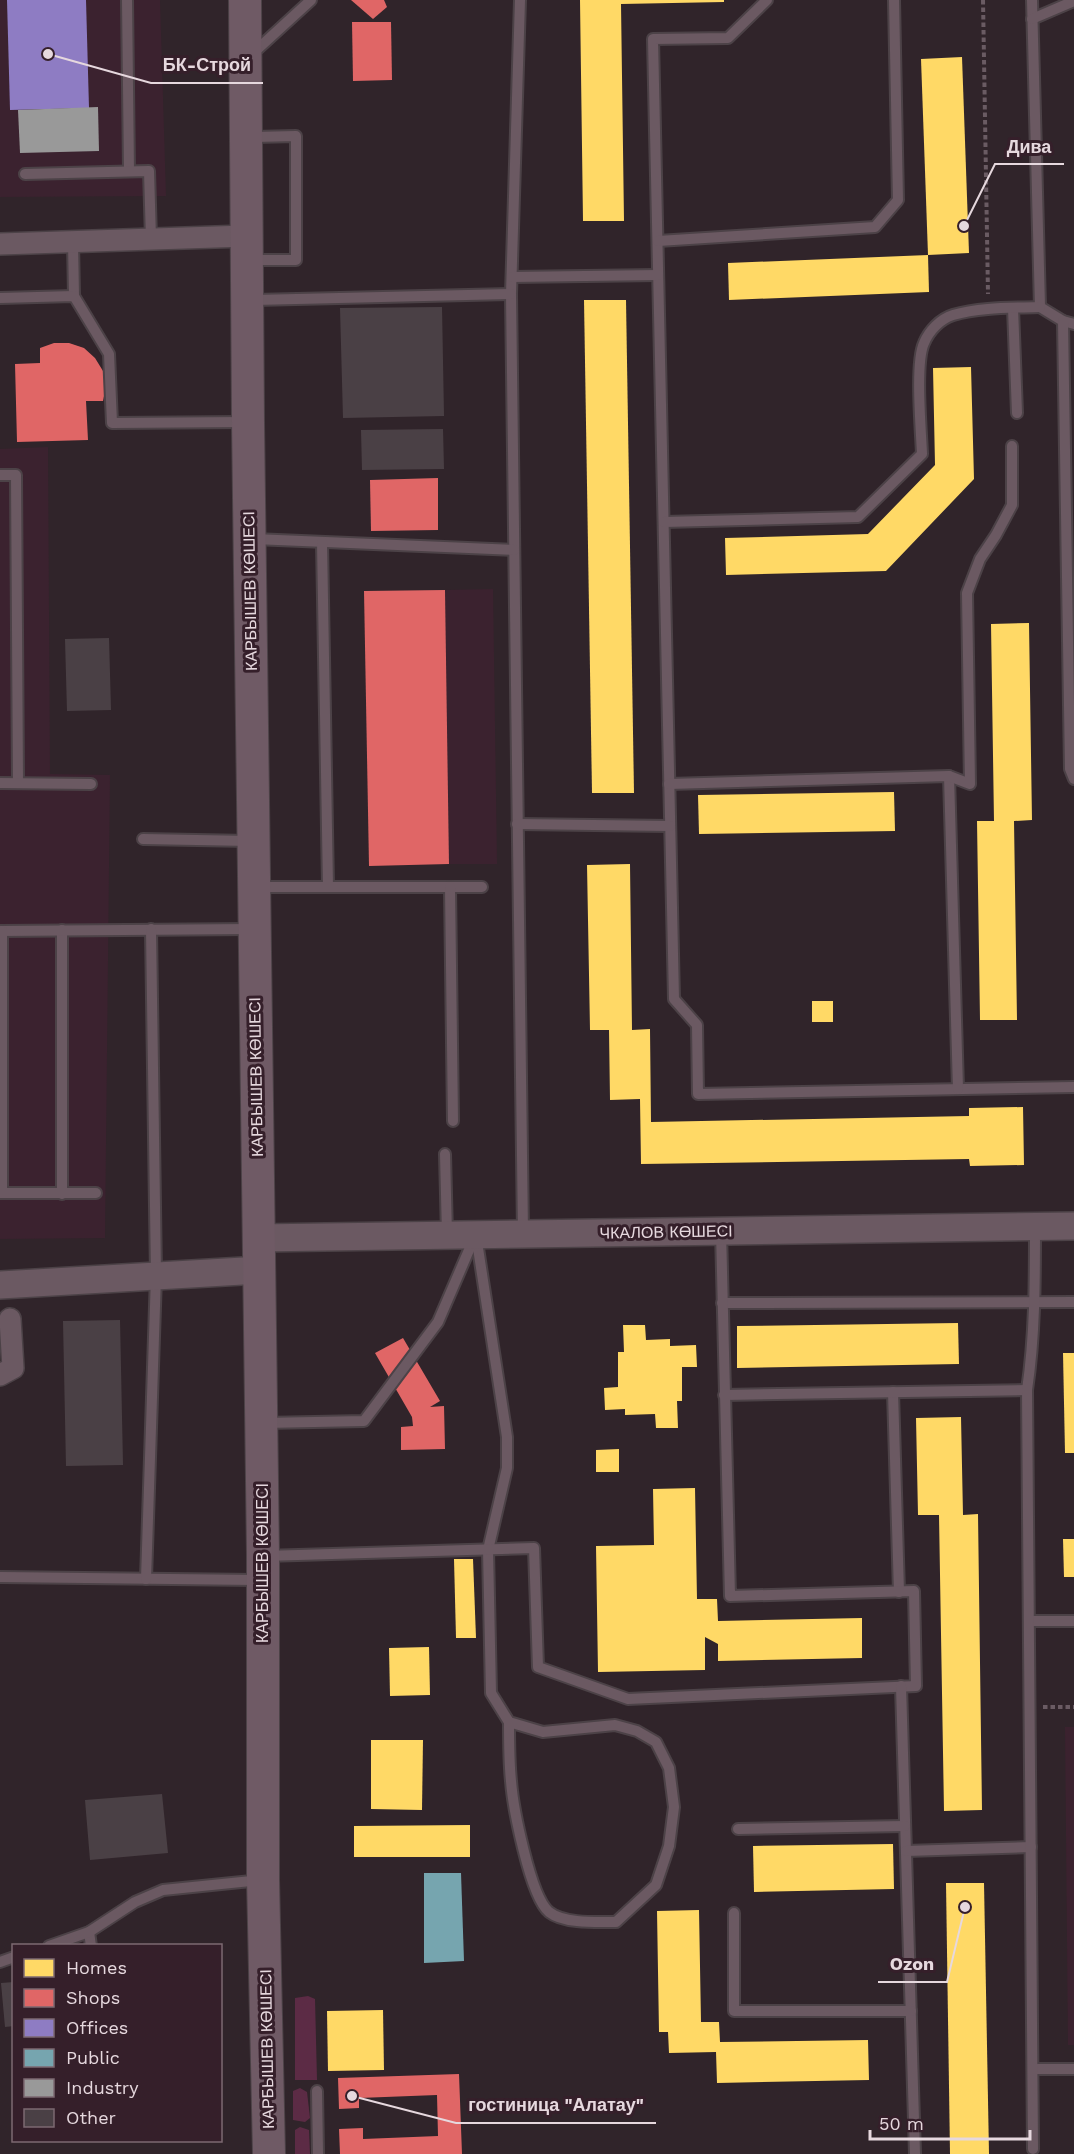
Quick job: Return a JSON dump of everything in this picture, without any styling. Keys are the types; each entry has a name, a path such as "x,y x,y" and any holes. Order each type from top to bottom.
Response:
{"main road":[{"name":"КАРБЫШЕВ КӨШЕСІ","path":"245,0 249,539 263,1568 263,1879 269,2154"}],"street":[{"path":"0,244 151,239 247,248"},
{"name":"ЧКАЛОВ КӨШЕСІ","path":"258,1238 1074,1226"},
{"path":"0,1285 259,1270"},
{"path":"0,1375 13,1368 10,1319"}],"lane":[{"path":"127,0 129,171"},
{"path":"245,60 311,0"},
{"path":"520,0 511,294 523,1234"},
{"path":"767,0 728,38 653,39 674,999 696,1025 698,1094 1074,1087"},
{"path":"658,241 875,227 898,200 894,0"},
{"path":"1032,0 1040,307"},
{"path":"1032,19 1074,1"},
{"path":"246,137 296,136 296,260 247,248"},
{"path":"25,174 149,171 151,239"},
{"path":"73,242 74,296 109,354 112,423 248,422"},
{"path":"512,277 658,275"},
{"path":"247,300 511,294"},
{"path":"0,298 74,296"},
{"path":"663,522 858,517 922,454 920,359 924,344 935,326 950,315 1040,307 1069,323 1070,769 1074,779"},
{"path":"1013,308 1017,413"},
{"path":"669,784 949,776 970,784 967,593 980,559 1012,505 1012,446"},
{"path":"0,475 16,475 18,783"},
{"path":"249,539 514,550"},
{"path":"322,542 328,887"},
{"path":"949,776 958,1089"},
{"path":"0,783 91,784"},
{"path":"517,824 670,826"},
{"path":"142,839 253,841"},
{"path":"254,887 482,887"},
{"path":"450,887 453,1121"},
{"path":"96,1193 1,1193 1,931 254,929"},
{"path":"62,930 62,1194"},
{"path":"146,1579 156,1276 151,930"},
{"path":"445,1154 447,1235"},
{"path":"1033,2149 1027,1390 1035,1300 1035,1227"},
{"path":"0,1577 146,1579 534,1548 538,1667 628,1699 916,1686 914,1591 730,1596 721,1231"},
{"path":"260,1423 364,1421 438,1322 476,1235"},
{"path":"476,1235 507,1437 507,1468 488,1550 492,1693 509,1722 511,1783 536,1893 550,1912 577,1922 616,1922 657,1885 669,1846 674,1807 669,1768 656,1742 637,1731 615,1725 543,1732 509,1722"},
{"path":"722,1303 1035,1300 1074,1302"},
{"path":"724,1395 1027,1390"},
{"path":"893,1392 899,1592"},
{"path":"1029,1621 1074,1621"},
{"path":"901,1686 915,2154"},
{"path":"738,1829 905,1826"},
{"path":"906,1851 1031,1847"},
{"path":"55,1944 89,1932 135,1902 163,1890 263,1879"},
{"path":"734,1913 734,2012 911,2011"},
{"path":"89,1932 91,1944"},
{"path":"1034,2069 1074,2069"},
{"path":"317,2091 318,2154"}],"path":[{"path":"983,0 988,310"},
{"path":"1030,1707 1074,1707"}],"shaded area":[{"path":"0,0 160,0 166,196 0,197"},
{"path":"48,447 50,774 110,775 105,1238 0,1239 0,449"},
{"path":"493,589 497,864 449,864 445,590"},
{"path":"1065,1727 1074,1727 1074,2045 1068,2045"},
{"path":"308,1996 315,1999 317,2080 295,2080 295,1998"},
{"path":"300,2088 307,2092 310,2118 305,2122 293,2120 293,2091"},
{"path":"300,2127 309,2130 310,2154 295,2154 295,2130"}],"building: Homes":[{"path":"580,0 724,0 724,2 621,4 624,221 583,221"},
{"path":"962,57 969,253 928,255 921,59"},
{"path":"928,255 929,292 729,300 728,263"},
{"path":"584,300 626,300 634,793 592,793"},
{"path":"971,367 974,479 886,571 726,575 725,538 868,534 935,465 933,368"},
{"path":"1029,623 1032,820 1014,821 1017,1020 980,1020 977,821 994,821 991,624"},
{"path":"894,792 895,831 699,834 698,795"},
{"path":"630,864 632,1030 650,1029 651,1122 969,1116 969,1108 1023,1107 1024,1165 970,1166 969,1159 641,1164 640,1099 610,1100 609,1030 590,1030 587,865"},
{"path":"812,1001 833,1001 833,1022 812,1022"},
{"path":"958,1323 959,1364 737,1368 737,1326"},
{"path":"623,1325 645,1325 646,1340 670,1339 670,1346 696,1345 697,1367 682,1367 682,1401 677,1401 678,1428 656,1428 655,1414 625,1415 625,1409 605,1410 604,1388 618,1387 618,1352 624,1352"},
{"path":"1063,1353 1074,1353 1074,1453 1065,1453"},
{"path":"961,1417 963,1515 978,1514 982,1810 944,1811 939,1515 918,1515 916,1418"},
{"path":"619,1449 619,1472 596,1472 596,1450"},
{"path":"695,1488 697,1599 717,1599 718,1621 862,1618 862,1658 718,1661 718,1644 705,1637 705,1670 598,1672 596,1546 654,1545 653,1489"},
{"path":"1063,1539 1074,1539 1074,1577 1064,1577"},
{"path":"454,1559 473,1559 476,1638 456,1638"},
{"path":"429,1647 430,1695 390,1696 389,1648"},
{"path":"371,1740 423,1740 422,1810 371,1809"},
{"path":"470,1825 470,1857 354,1857 354,1826"},
{"path":"893,1844 894,1889 754,1892 753,1846"},
{"path":"946,1883 984,1883 989,2154 950,2154"},
{"path":"699,1910 701,2022 719,2022 720,2042 868,2040 869,2080 717,2083 716,2052 669,2053 668,2032 659,2032 657,1911"},
{"path":"383,2010 384,2070 328,2071 327,2011"}],"building: Shops":[{"path":"351,0 384,0 387,7 373,19"},
{"path":"352,22 391,22 392,80 353,81"},
{"path":"54,343 69,343 84,348 95,358 103,371 106,386 103,401 86,401 88,440 17,442 15,364 40,363 40,348"},
{"path":"438,478 438,530 371,531 370,480"},
{"path":"445,590 449,864 369,866 364,591"},
{"path":"403,1338 440,1401 430,1407 444,1406 445,1449 401,1450 401,1427 413,1426 412,1417 375,1353"},
{"path":"459,2074 462,2154 340,2154 339,2129 363,2128 363,2139 438,2136 437,2095 359,2098 359,2108 339,2109 338,2078"}],"building: Offices":[{"path":"7,0 86,0 89,108 10,110"}],"building: Public":[{"path":"424,1873 461,1873 464,1961 424,1963"}],"building: Industry":[{"path":"98,107 99,151 20,153 18,110"}],"building: Other":[{"path":"442,307 444,416 343,418 340,308"},
{"path":"443,429 444,469 362,470 361,430"},
{"path":"109,638 111,710 67,711 65,639"},
{"path":"120,1320 123,1465 66,1466 63,1321"},
{"path":"162,1794 168,1853 90,1860 85,1800"},
{"path":"12,1982 12,2026 5,2027 1,1983"}],"place":[{"name":"БК-Строй","path":"48,54"},
{"name":"Дива","path":"964,226"},
{"name":"Ozon","path":"965,1907"},
{"name":"гостиница \"Алатау\"","path":"352,2096"}]}
